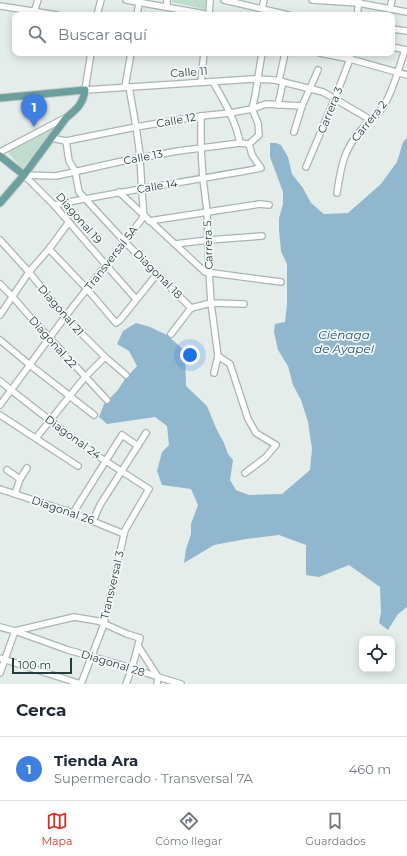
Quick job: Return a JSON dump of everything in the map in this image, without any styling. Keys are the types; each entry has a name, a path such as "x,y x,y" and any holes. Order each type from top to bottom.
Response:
{"main road":[{"name":"Calle 11","path":"0,98 85,90"},
{"path":"0,203 24,175 66,118 76,110 84,99 85,90"},
{"name":"Diagonal 19","path":"0,156 24,175"}],"street":[{"path":"0,6 34,12 38,0"},
{"path":"98,12 101,0"},
{"path":"126,0 194,12"},
{"path":"167,0 167,7"},
{"path":"210,0 210,12"},
{"path":"224,0 264,11 264,0"},
{"path":"314,0 359,2 407,12"},
{"path":"390,8 392,0"},
{"path":"137,12 139,2"},
{"path":"358,12 359,2"},
{"path":"395,29 407,31"},
{"path":"395,48 406,50"},
{"name":"Carrera 2","path":"336,193 342,164 349,145 361,129 383,107 406,50"},
{"path":"85,90 91,56"},
{"name":"Transversal 5A","path":"0,405 87,289 125,242 147,218 141,189 140,158 136,127 127,87 131,56"},
{"path":"201,82 204,56"},
{"path":"249,144 259,135 258,123 252,109 262,56"},
{"path":"278,105 285,56"},
{"path":"333,56 407,75"},
{"name":"Carrera 3","path":"306,167 335,98 351,56"},
{"path":"294,132 302,106 318,70"},
{"name":"Calle 11","path":"85,90 258,79 281,81 323,92 371,120"},
{"path":"213,82 230,113 239,134 240,143"},
{"name":"Calle 12","path":"51,138 66,141 136,127 252,109 266,104 302,106"},
{"name":"Carrera 5","path":"201,116 201,148 207,212 211,303 218,356 214,373"},
{"path":"0,152 66,118"},
{"name":"Diagonal 18","path":"66,141 69,161 75,172 79,192 125,242 191,308"},
{"name":"Calle 13","path":"24,175 56,176 178,151 240,143 249,144"},
{"name":"Calle 14","path":"54,205 85,198 261,168 252,154 249,144"},
{"name":"Diagonal 19","path":"24,175 54,205 136,299"},
{"path":"119,192 205,272 280,282"},
{"path":"147,218 207,212 260,204 269,205"},
{"path":"0,314 30,272 69,222"},
{"path":"175,244 262,236"},
{"name":"Diagonal 21","path":"0,240 30,272 65,317 105,357 126,375"},
{"path":"49,249 87,289 116,323 157,274"},
{"name":"Diagonal 22","path":"0,284 107,400"},
{"path":"171,334 191,308 211,303 244,304"},
{"path":"0,340 69,397 94,415"},
{"path":"218,356 230,364 248,418 256,432 276,445 265,458 245,473"},
{"path":"36,438 85,377 105,357"},
{"name":"Diagonal 24","path":"0,381 84,447 148,489"},
{"path":"0,415 78,466"},
{"path":"93,521 100,505 146,433"},
{"path":"73,514 122,435 138,446"},
{"path":"15,494 20,479 27,468"},
{"path":"6,470 20,479"},
{"name":"Diagonal 26","path":"0,489 93,521 124,534"},
{"name":"Transversal 3","path":"81,684 104,624 125,530 148,489"},
{"path":"0,673 3,659 15,631 74,617 98,621 140,638 126,684"},
{"name":"Diagonal 28","path":"0,627 68,650 132,668 181,684"},
{"path":"138,646 158,677 157,684"},
{"path":"3,659 81,684"}],"green space":[{"path":"172,0 207,0 205,9 171,2"},
{"path":"53,126 54,128 22,169 8,152"}],"water":[{"name":"Ciénaga de Ayapel","path":"407,138 407,607 398,614 388,630 379,623 381,612 380,587 349,565 319,577 306,575 306,545 279,535 214,545 184,563 186,549 191,534 191,524 198,505 191,489 162,485 157,471 162,452 169,445 167,426 155,417 107,424 99,417 104,404 117,391 137,366 129,351 117,344 123,331 136,323 150,327 167,335 185,351 186,386 207,406 228,454 233,460 230,480 236,490 249,495 282,494 310,470 312,449 308,422 301,400 293,385 288,366 278,350 274,332 275,324 285,322 287,304 287,264 281,251 279,230 279,218 283,204 283,192 270,157 270,143 281,145 288,157 292,174 303,188 311,203 324,214 348,213 381,184 397,162 403,142"}],"place":[{"name":"Tienda Ara","path":"34,127"}]}
